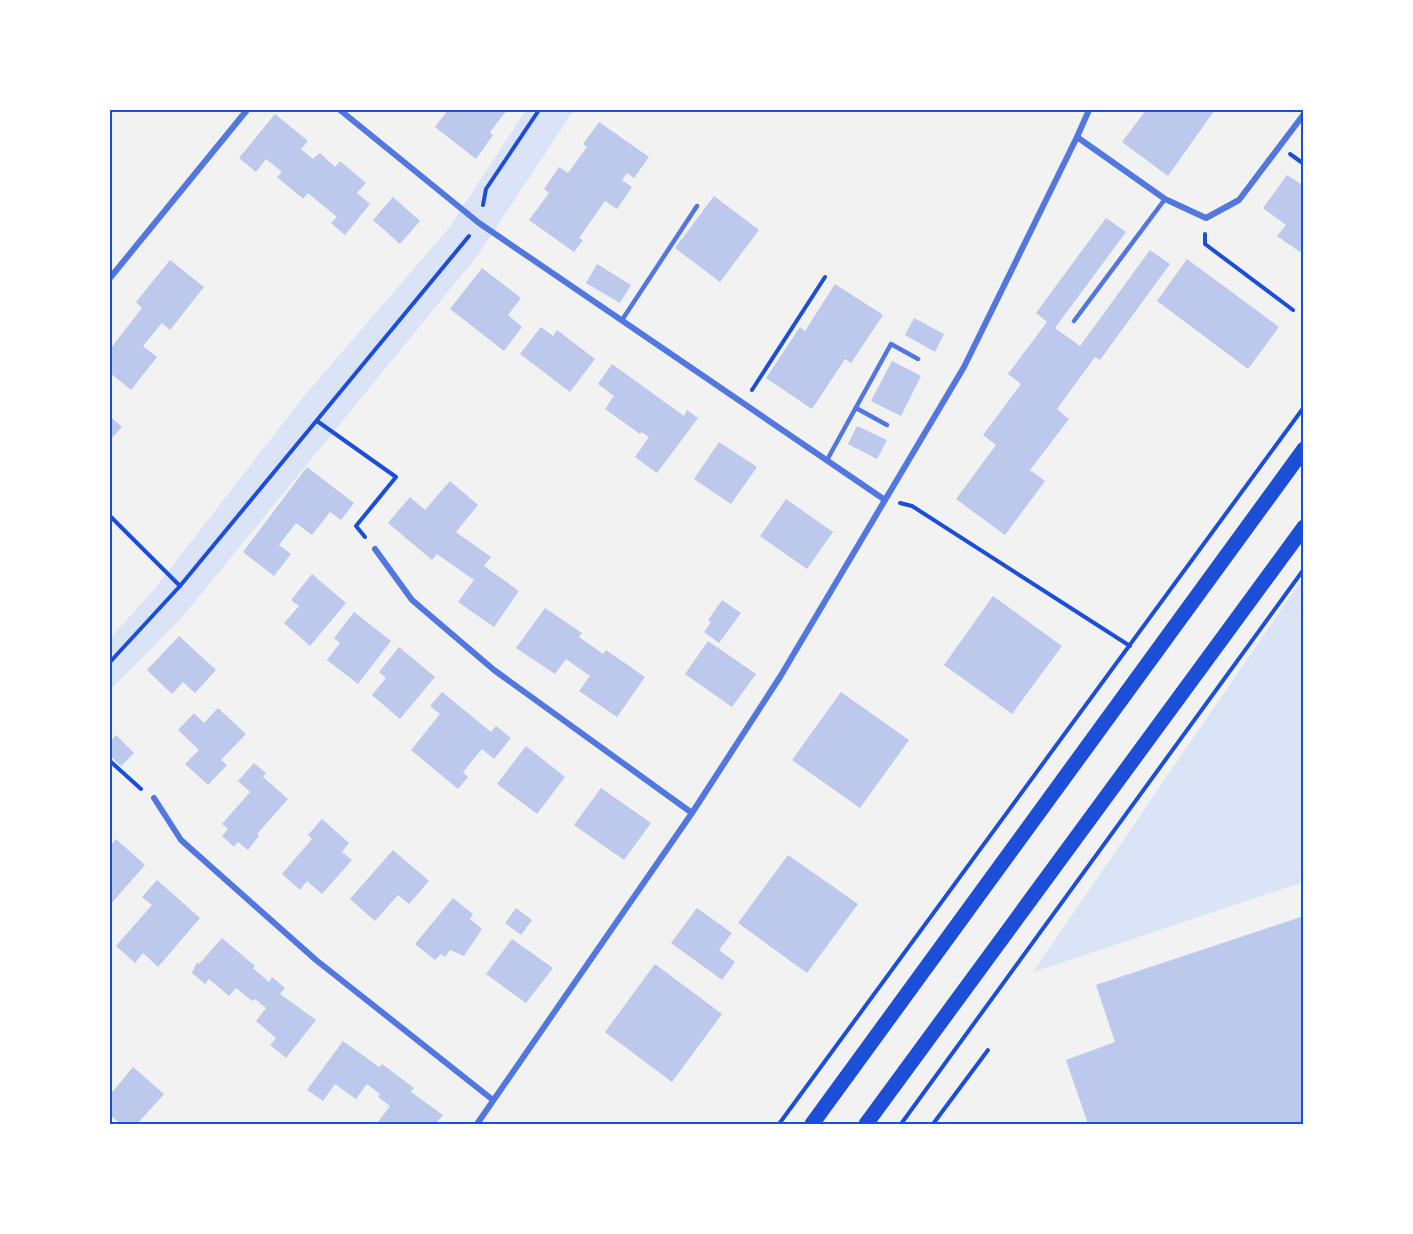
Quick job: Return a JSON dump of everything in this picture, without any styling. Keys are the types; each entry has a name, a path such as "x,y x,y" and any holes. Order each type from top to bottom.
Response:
{"main road":[{"path":"812,1125 1304,449"},
{"path":"866,1125 1304,527"}],"street":[{"path":"110,278 247,110"},
{"path":"340,110 479,223 885,500"},
{"path":"477,1125 692,813 780,677 964,367 1089,110"},
{"path":"1077,137 1166,199 1206,218 1239,201 1304,114"},
{"path":"375,549 412,600 494,670 692,813"},
{"path":"154,798 181,840 316,960 493,1100"}],"lane":[{"path":"1074,321 1166,199"},
{"path":"622,320 697,206"},
{"path":"827,460 891,344 918,359"},
{"path":"856,408 887,425"}],"path":[{"path":"110,662 180,586 479,223 486,189 539,110"},
{"path":"1206,218 1205,244 1293,310"},
{"path":"743,403 825,277"},
{"path":"779,1125 1304,407"},
{"path":"317,421 396,477 356,526 375,549"},
{"path":"885,500 912,506 1131,646"},
{"path":"110,516 180,586"},
{"path":"901,1125 1304,569"},
{"path":"110,761 132,783 154,798"},
{"path":"933,1125 988,1050"}],"shaded area":[{"path":"526,110 574,110 478,255 184,615 110,690 110,638 152,592 304,396 448,229"},
{"path":"1303,577 1303,882 1033,972 1302,579"}],"building":[{"path":"448,110 507,110 490,132 493,135 476,159 435,127"},
{"path":"1146,110 1214,111 1168,176 1122,142"},
{"path":"275,114 308,141 301,149 313,159 320,153 335,167 340,161 366,183 357,193 370,204 345,235 331,223 337,217 308,193 303,199 277,177 282,172 266,159 256,172 239,158"},
{"path":"599,122 649,157 634,178 627,173 622,180 632,187 617,209 605,201 579,238 583,240 574,252 529,220 549,193 544,189 559,167 568,173 587,147 583,144"},
{"path":"1287,175 1304,186 1304,247 1300,252 1277,236 1286,225 1263,208"},
{"path":"714,196 759,230 720,282 675,248"},
{"path":"393,197 420,221 400,244 373,220"},
{"path":"1106,218 1126,232 1055,328 1080,346 1150,250 1170,264 1100,360 1095,357 1057,409 1069,419 1030,470 1045,481 1005,535 956,499 996,445 983,435 1021,384 1008,374 1047,322 1036,313"},
{"path":"1187,259 1279,327 1248,369 1157,301"},
{"path":"170,260 204,287 170,330 162,323 143,346 157,357 131,390 110,373 110,349 142,308 136,302"},
{"path":"597,264 631,285 620,303 586,283"},
{"path":"482,268 521,298 508,315 522,327 504,351 450,309"},
{"path":"835,284 883,315 851,363 845,359 812,409 766,378 800,327 805,331"},
{"path":"914,318 944,334 935,352 905,335"},
{"path":"541,327 553,336 557,330 595,359 570,392 520,354"},
{"path":"892,361 921,376 901,416 871,401"},
{"path":"612,364 684,416 687,410 698,418 657,473 635,457 649,437 641,432 640,434 605,409 614,396 598,384"},
{"path":"110,416 122,427 110,440"},
{"path":"857,426 887,440 877,459 848,444"},
{"path":"719,442 757,467 731,504 694,479"},
{"path":"307,467 354,503 341,520 330,512 312,535 296,523 279,545 291,554 274,576 243,552"},
{"path":"450,481 478,505 456,532 491,557 484,566 519,591 494,627 458,602 474,580 437,554 432,560 388,523 410,497 425,510"},
{"path":"786,499 833,532 807,569 760,536"},
{"path":"312,574 346,603 310,646 284,623 299,606 291,600"},
{"path":"993,596 1062,646 1012,714 944,665"},
{"path":"722,600 741,613 719,643 704,632 711,622 708,620"},
{"path":"545,608 582,633 579,637 603,654 606,650 645,677 617,717 579,691 590,676 566,659 555,674 516,648"},
{"path":"354,612 391,641 358,684 327,660 340,643 334,638"},
{"path":"179,636 216,670 195,693 183,682 172,694 147,670"},
{"path":"708,641 756,674 732,707 685,674"},
{"path":"399,647 435,677 400,719 372,695 386,678 379,672"},
{"path":"442,692 491,732 496,726 511,738 494,759 482,749 463,772 468,777 458,789 411,750 440,714 430,706"},
{"path":"841,692 909,740 860,808 792,760"},
{"path":"218,708 246,734 221,760 227,765 208,785 185,764 199,750 178,730 194,713 204,723"},
{"path":"116,735 134,753 121,766 110,756 110,742"},
{"path":"526,746 565,777 537,814 497,784"},
{"path":"254,763 266,773 263,777 288,799 257,834 259,836 248,850 238,842 234,847 222,836 228,829 222,824 250,792 238,781"},
{"path":"601,788 651,823 624,860 574,825"},
{"path":"322,819 349,843 342,852 352,860 322,894 307,881 300,890 282,874 312,839 308,835"},
{"path":"116,839 145,865 110,905 110,847"},
{"path":"393,850 429,881 409,904 398,895 375,921 350,899"},
{"path":"788,855 858,904 807,973 738,923"},
{"path":"157,880 200,918 158,967 143,953 135,963 116,946 152,905 142,897"},
{"path":"453,898 473,914 470,919 482,929 464,956 450,950 445,957 441,954 435,960 415,944"},
{"path":"516,908 532,920 521,935 505,923"},
{"path":"697,908 732,933 719,950 735,962 722,980 671,943"},
{"path":"1304,916 1304,1124 1088,1124 1066,1060 1115,1042 1096,985"},
{"path":"222,938 255,966 253,968 269,982 272,977 285,988 280,994 316,1020 286,1058 270,1045 276,1038 256,1021 266,1008 255,999 252,1001 236,988 229,996 209,979 205,984 192,973 197,962 199,964"},
{"path":"512,939 553,968 526,1003 486,974"},
{"path":"655,964 722,1014 672,1082 605,1032"},
{"path":"343,1041 379,1067 382,1064 414,1088 411,1092 443,1115 435,1124 382,1124 378,1122 390,1106 367,1084 356,1099 335,1084 323,1101 307,1090"},
{"path":"133,1067 164,1094 137,1124 121,1124 110,1115 110,1095"}]}
